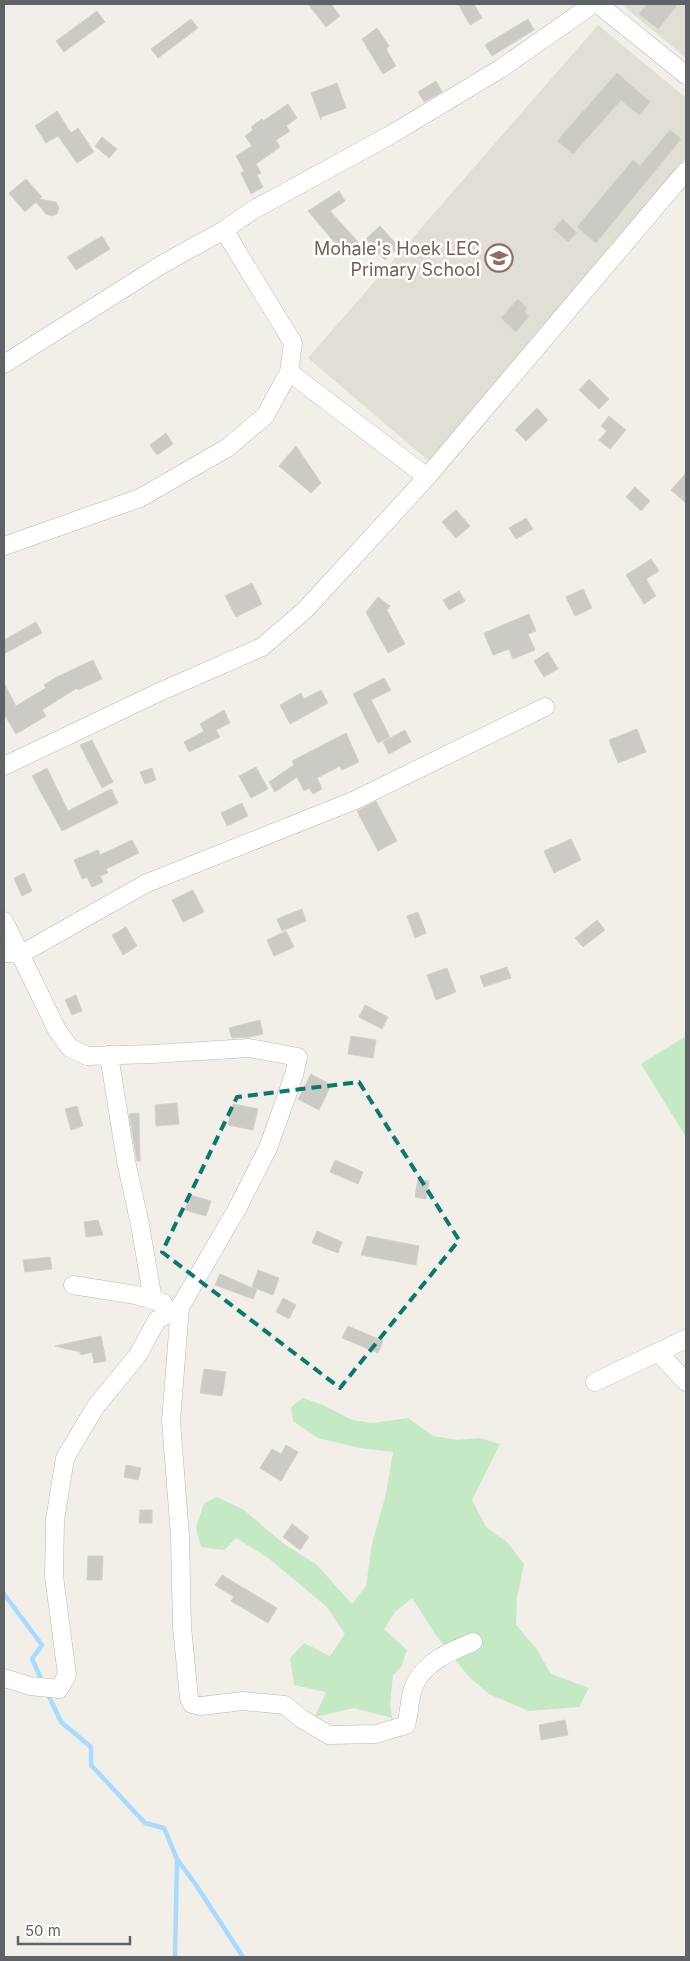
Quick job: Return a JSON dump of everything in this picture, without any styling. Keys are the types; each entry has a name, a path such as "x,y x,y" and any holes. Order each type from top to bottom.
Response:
{"street":[{"path":"4,364 161,265 224,230 253,210 392,134 491,74 593,4"},
{"path":"598,4 686,74"},
{"path":"4,766 155,694 262,646 305,610 428,477 686,171"},
{"path":"4,546 140,498 227,448 265,416 289,372 293,343 224,230"},
{"path":"289,372 428,477"},
{"path":"12,954 147,883 353,801 545,707"},
{"path":"4,921 12,954 57,1030 70,1048 86,1056 249,1048 298,1057 294,1075 268,1148 237,1208 180,1307 171,1421 180,1536 182,1627 192,1704 201,1706 243,1701 285,1705 302,1719 329,1735 376,1734 406,1725 413,1687 422,1672 435,1661 473,1642"},
{"path":"109,1055 126,1161 140,1225 153,1300"},
{"path":"73,1285 136,1295 180,1307"},
{"path":"4,1678 30,1686 59,1689 67,1675 54,1576 55,1520 65,1458 96,1406 138,1354 158,1320 180,1307"},
{"path":"595,1382 686,1339"},
{"path":"659,1353 686,1382"}],"highlighted area":[{"path":"359,1082 459,1240 340,1388 162,1252 237,1097"}],"shaded area":[{"path":"621,4 686,4 686,58"},
{"name":"Mohale's Hoek LEC Primary School","path":"598,25 686,98 686,158 431,463 308,358"}],"green space":[{"path":"686,1036 686,1137 641,1064"},
{"path":"303,1398 323,1405 352,1420 373,1423 408,1418 433,1436 458,1440 479,1438 500,1444 472,1500 486,1527 507,1542 524,1564 517,1597 516,1625 536,1648 551,1674 589,1688 579,1707 529,1711 489,1694 469,1677 436,1635 412,1598 395,1612 384,1629 407,1650 401,1667 393,1675 390,1703 392,1718 354,1708 315,1717 326,1692 294,1685 290,1658 304,1643 330,1656 345,1634 327,1607 267,1557 236,1538 224,1550 201,1547 196,1528 204,1503 217,1497 244,1510 284,1544 316,1564 352,1604 366,1586 372,1544 386,1494 393,1452 360,1448 318,1438 293,1421 291,1407"}],"building":[{"path":"308,4 331,4 340,16 326,27"},
{"path":"458,4 474,4 482,18 470,25"},
{"path":"647,4 678,4 658,29 639,14"},
{"path":"97,11 105,22 64,52 56,41"},
{"path":"191,19 198,28 158,58 151,49"},
{"path":"528,19 534,30 492,56 485,45"},
{"path":"377,28 389,46 386,49 396,66 383,74 362,39"},
{"path":"617,73 650,102 639,115 621,100 573,154 557,141"},
{"path":"436,81 442,92 424,102 418,92"},
{"path":"337,83 346,108 321,117 321,120 311,93"},
{"path":"288,104 297,118 286,126 290,131 276,140 280,147 256,164 261,173 257,175 263,187 251,194 241,173 244,171 236,156 252,146 245,136 253,130 251,127"},
{"path":"57,111 71,133 78,128 94,152 77,163 58,136 46,143 35,126"},
{"path":"670,130 681,139 596,243 577,227 633,160 640,166"},
{"path":"102,137 117,149 109,158 95,146"},
{"path":"26,179 42,197 39,199 56,202 59,208 57,214 52,216 46,214 36,202 25,212 9,193"},
{"path":"339,191 345,201 330,211 360,244 346,256 308,211"},
{"path":"563,219 577,233 568,242 554,229"},
{"path":"380,226 399,247 385,260 366,239"},
{"path":"102,236 110,249 76,270 67,257"},
{"path":"518,299 527,308 524,312 529,316 516,332 501,318"},
{"path":"589,379 609,399 599,409 579,390"},
{"path":"537,408 548,420 526,441 515,430"},
{"path":"609,416 626,430 610,449 599,440 607,431 601,426"},
{"path":"166,433 173,444 157,455 150,445"},
{"path":"296,446 321,483 311,493 279,466"},
{"path":"686,473 686,503 671,490"},
{"path":"635,487 650,501 641,511 626,497"},
{"path":"456,510 470,526 456,538 442,522"},
{"path":"526,518 533,529 516,539 509,528"},
{"path":"651,559 659,571 646,579 656,596 644,604 626,575"},
{"path":"252,583 262,604 236,617 225,596"},
{"path":"583,589 592,608 575,616 566,597"},
{"path":"459,591 465,601 449,610 443,600"},
{"path":"378,597 390,606 387,610 405,644 388,653 366,612"},
{"path":"529,614 536,631 528,634 535,650 513,659 509,649 493,655 484,633"},
{"path":"36,622 42,633 4,654 4,640"},
{"path":"548,652 558,669 544,677 534,661"},
{"path":"93,660 102,679 78,690 77,688 42,710 46,716 16,734 4,714 4,683 16,706 46,688 44,685 55,678"},
{"path":"384,678 391,690 371,700 390,737 378,743 353,694"},
{"path":"321,690 328,703 290,724 280,705 301,693 304,699"},
{"path":"224,710 230,723 216,730 220,737 189,752 184,742 204,731 200,724"},
{"path":"637,729 646,752 618,763 609,740"},
{"path":"405,730 411,742 389,754 383,742"},
{"path":"346,733 359,762 342,770 340,766 317,778 322,789 313,794 309,788 304,791 297,777 275,792 269,782 294,765 292,761"},
{"path":"92,740 113,782 102,788 80,745"},
{"path":"256,767 268,789 251,798 239,776"},
{"path":"47,768 68,811 111,789 118,803 62,831 32,776"},
{"path":"152,768 156,780 145,784 140,772"},
{"path":"376,801 397,841 378,851 357,811"},
{"path":"242,803 248,816 227,826 221,813"},
{"path":"571,839 581,860 554,873 544,851"},
{"path":"132,840 139,853 106,869 108,873 100,876 103,882 92,887 87,877 82,879 74,860 98,850 100,855"},
{"path":"24,873 32,891 22,896 14,878"},
{"path":"193,890 204,912 183,922 172,900"},
{"path":"302,909 306,921 282,931 277,919"},
{"path":"418,912 426,933 415,938 407,916"},
{"path":"597,920 605,930 583,947 575,938"},
{"path":"126,927 137,946 123,955 112,935"},
{"path":"286,931 294,947 274,956 267,940"},
{"path":"507,967 511,978 484,987 480,976"},
{"path":"447,968 456,992 436,1000 427,975"},
{"path":"76,995 82,1011 72,1015 65,1000"},
{"path":"365,1005 388,1017 382,1029 359,1017"},
{"path":"260,1020 263,1034 232,1038 229,1028"},
{"path":"351,1036 376,1040 373,1058 348,1054"},
{"path":"311,1074 331,1085 319,1110 298,1099"},
{"path":"177,1103 179,1124 156,1126 155,1105"},
{"path":"233,1104 258,1109 253,1130 228,1125"},
{"path":"77,1106 83,1126 71,1130 65,1109"},
{"path":"139,1113 140,1161 137,1161 129,1114"},
{"path":"335,1160 363,1172 358,1184 330,1172"},
{"path":"418,1179 429,1181 426,1199 415,1197"},
{"path":"190,1195 211,1201 206,1216 185,1210"},
{"path":"98,1220 103,1235 86,1237 84,1222"},
{"path":"317,1231 342,1242 338,1253 312,1243"},
{"path":"367,1236 419,1246 416,1265 361,1255"},
{"path":"50,1257 52,1269 25,1272 23,1260"},
{"path":"258,1270 279,1278 273,1295 252,1287"},
{"path":"220,1274 257,1290 253,1299 215,1285"},
{"path":"283,1298 296,1305 289,1319 276,1312"},
{"path":"348,1326 383,1341 378,1353 342,1338"},
{"path":"101,1336 106,1361 94,1363 92,1352 81,1355 80,1352 55,1346"},
{"path":"204,1369 226,1372 222,1396 200,1393"},
{"path":"286,1445 298,1452 281,1481 260,1468 272,1449 281,1454"},
{"path":"126,1465 141,1468 138,1480 124,1477"},
{"path":"140,1510 152,1510 152,1523 139,1523"},
{"path":"292,1524 309,1537 300,1550 283,1537"},
{"path":"88,1556 103,1556 102,1580 87,1580"},
{"path":"222,1575 277,1608 268,1623 231,1601 234,1597 215,1585"},
{"path":"565,1720 568,1735 541,1740 539,1725"}],"waterway":[{"path":"4,1594 42,1645 32,1659 43,1683"},
{"path":"47,1692 61,1722 91,1747 91,1765 145,1823 164,1828 177,1859 175,1957"},
{"path":"177,1859 243,1957"}],"place":[{"name":"Mohale's Hoek LEC Primary School","path":"499,258"}]}
